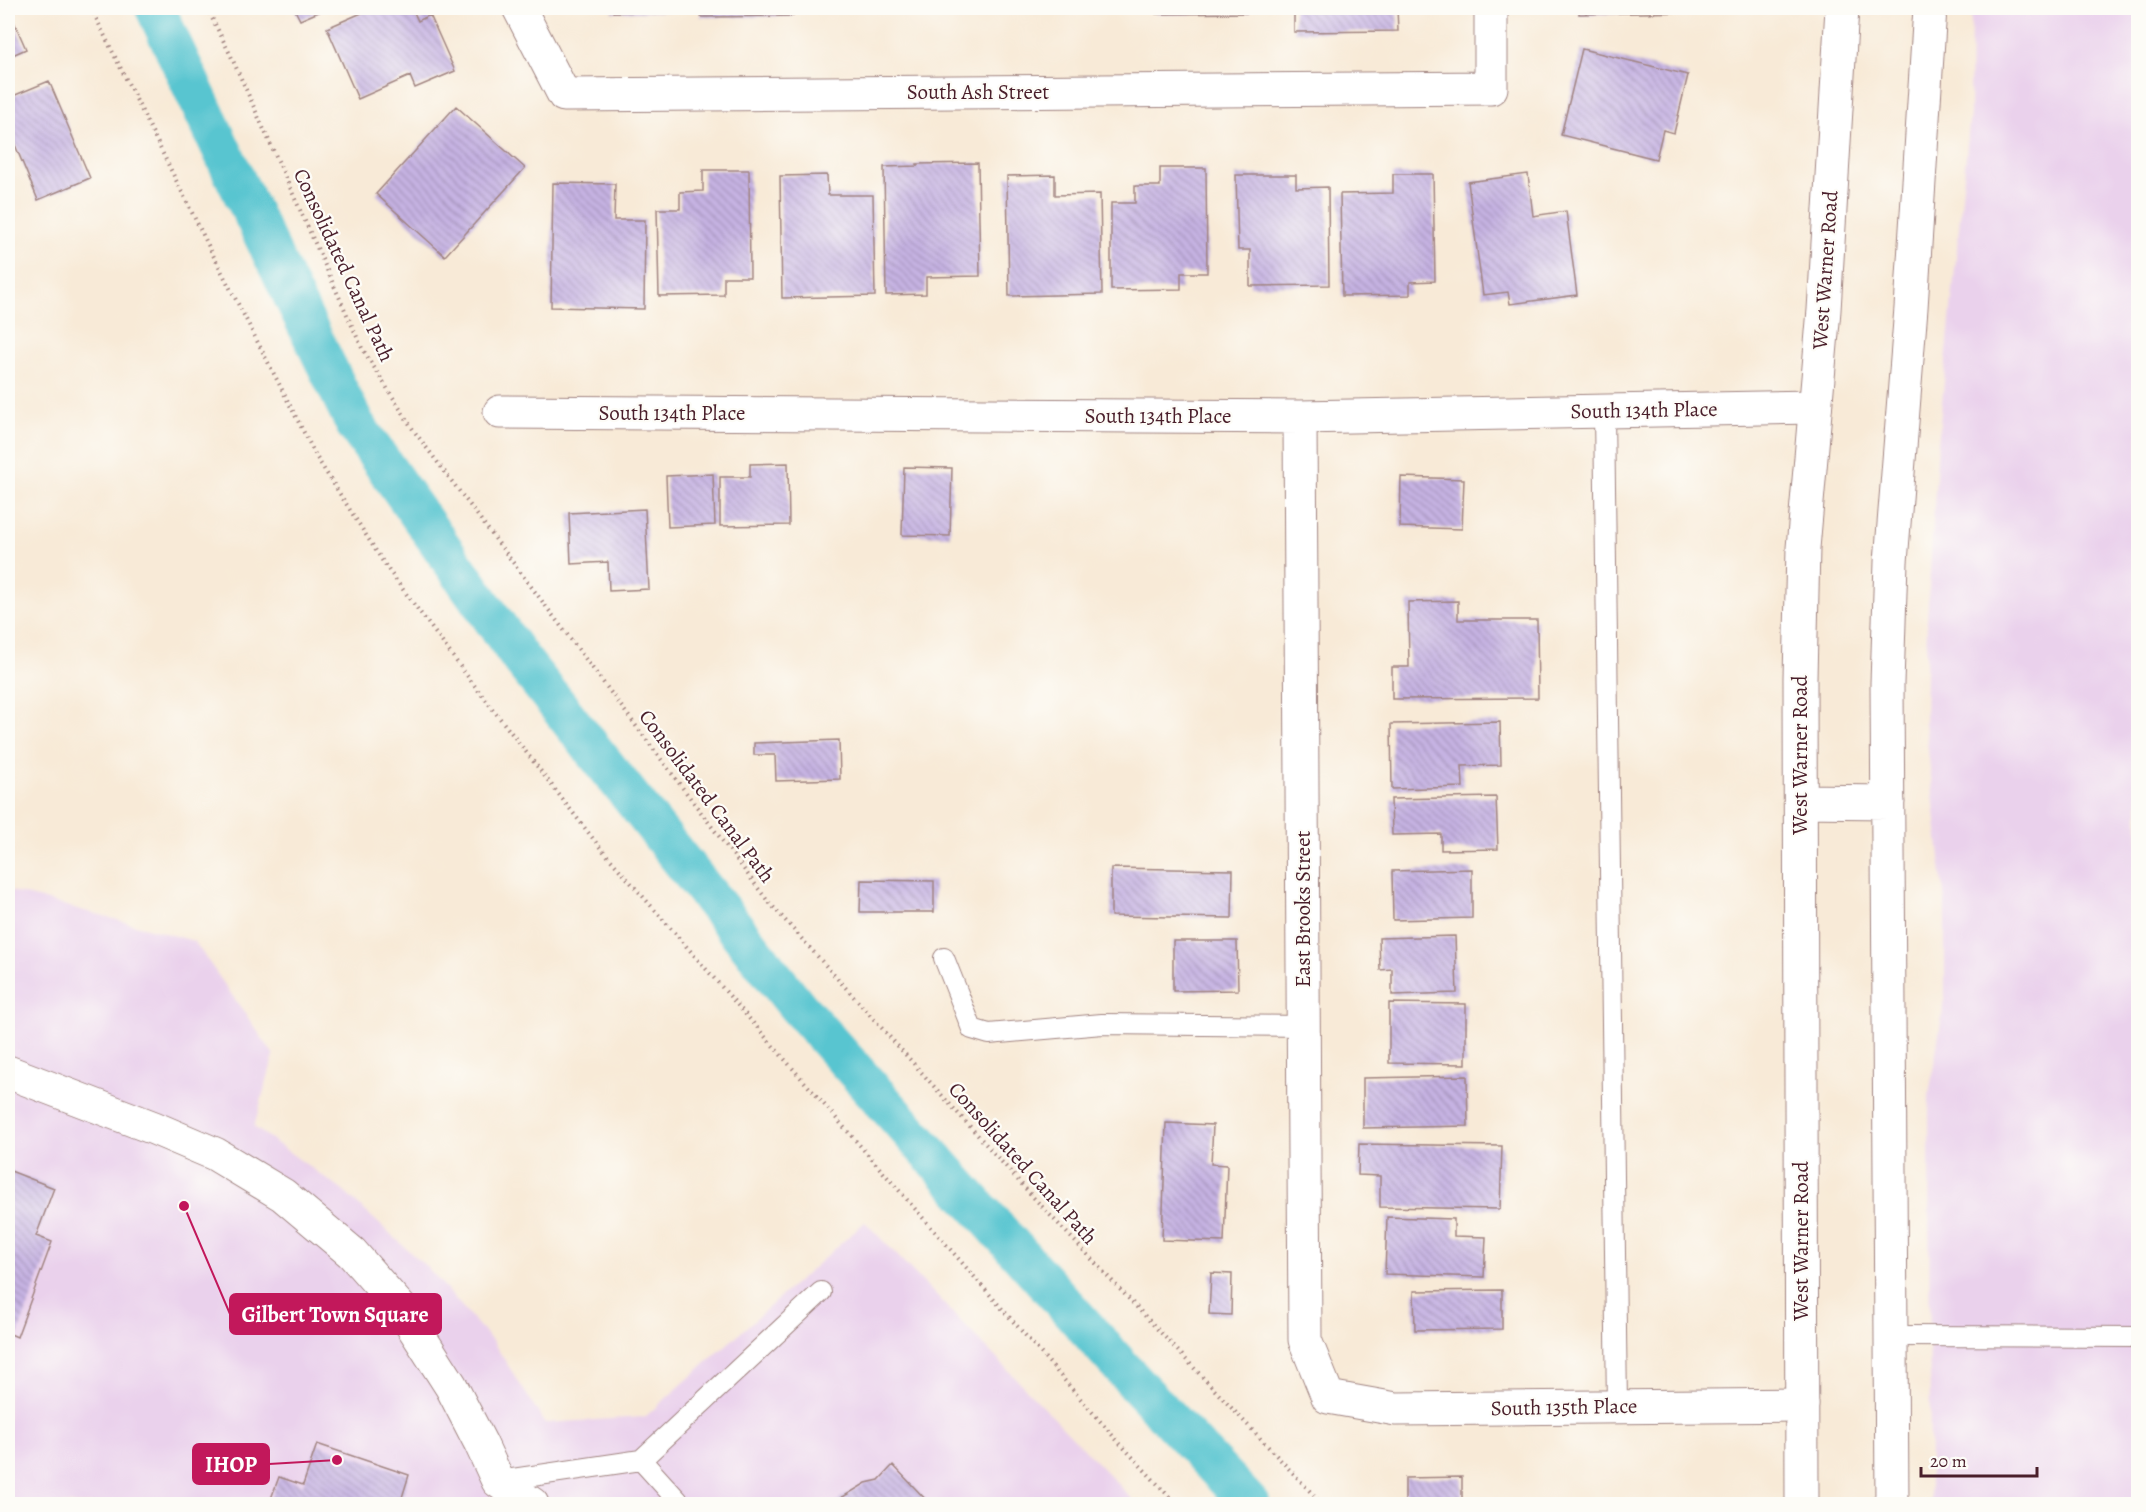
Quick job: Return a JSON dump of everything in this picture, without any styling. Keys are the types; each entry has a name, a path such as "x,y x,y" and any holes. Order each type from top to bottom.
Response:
{"street":[{"name":"South Ash Street","path":"519,8 564,95 1491,88 1491,8"},
{"name":"West Warner Road","path":"1802,1504 1800,678 1802,563 1824,310 1842,8"},
{"path":"1892,1504 1887,683 1891,562 1911,308 1930,8"},
{"name":"South 134th Place","path":"500,412 1300,417 1815,407"},
{"name":"East Brooks Street","path":"1300,417 1305,1340 1328,1397"},
{"path":"1801,801 1888,802"},
{"path":"8,1072 215,1154 292,1202 352,1253 403,1311 451,1386 481,1444 494,1493 532,1504"},
{"name":"South 135th Place","path":"1328,1397 1396,1409 1802,1405"}],"lane":[{"path":"1604,411 1617,1406"},
{"path":"944,958 972,1029 989,1034 1102,1024 1303,1026"},
{"path":"494,1493 641,1460 821,1292"},
{"path":"1892,1336 2139,1337"},
{"path":"641,1460 681,1504"}],"path":[{"path":"91,8 317,458 387,568 598,845 1098,1419 1176,1504"},
{"name":"Consolidated Canal Path","path":"207,8 231,56 362,348 414,431 767,900 1034,1198 1322,1504"}],"shaded area":[{"path":"1971,8 2138,8 2138,1504 1930,1504 1929,1095 1945,998 1945,902 1925,723 1927,620 1938,444 1970,114"},
{"path":"8,890 194,941 274,1055 254,1127 342,1190 428,1268 493,1342 545,1423 645,1417 865,1222 1137,1504 8,1504"}],"building":[{"path":"8,8 26,49 8,57"},
{"path":"294,8 328,8 300,20"},
{"path":"373,8 412,8 418,21 430,15 455,71 415,88 410,76 358,99 327,28"},
{"path":"613,8 679,8 679,11 613,12"},
{"path":"701,8 793,8 793,16 701,17"},
{"path":"843,8 897,8 897,10 843,10"},
{"path":"928,8 987,8 986,13 928,12"},
{"path":"1033,8 1129,8 1129,9 1034,12"},
{"path":"1156,8 1250,8 1250,13 1156,14"},
{"path":"1294,8 1397,8 1398,31 1294,32"},
{"path":"1579,8 1694,8 1694,12 1579,14"},
{"path":"1582,49 1688,75 1674,133 1663,130 1656,159 1561,135"},
{"path":"49,81 90,178 38,200 8,128 8,98"},
{"path":"456,106 525,168 445,256 376,194"},
{"path":"978,163 980,276 926,277 926,294 886,295 884,167"},
{"path":"1160,168 1206,168 1207,273 1181,273 1181,289 1111,290 1111,203 1135,203 1135,186 1160,186"},
{"path":"703,170 749,170 750,277 724,277 724,295 659,296 657,209 680,209 680,192 703,191"},
{"path":"1393,174 1433,174 1435,281 1410,282 1410,295 1342,296 1340,194 1393,193"},
{"path":"1528,174 1533,216 1566,211 1577,295 1510,304 1508,292 1483,295 1468,182"},
{"path":"827,175 828,195 873,195 875,296 782,298 780,176"},
{"path":"1055,175 1055,195 1100,194 1102,294 1009,296 1007,176"},
{"path":"1236,175 1296,175 1296,188 1328,187 1329,285 1250,286 1250,250 1238,250"},
{"path":"553,183 615,184 614,220 645,220 644,309 551,307"},
{"path":"788,463 789,525 720,526 720,477 750,477 750,464"},
{"path":"904,467 952,468 950,536 902,535"},
{"path":"713,474 715,525 668,527 666,476"},
{"path":"1401,477 1464,479 1462,529 1400,527"},
{"path":"645,509 649,589 609,591 608,562 571,564 569,513"},
{"path":"1458,601 1458,620 1537,620 1538,698 1392,699 1392,667 1409,667 1408,602"},
{"path":"1500,722 1501,765 1462,766 1463,787 1392,789 1391,724"},
{"path":"839,740 840,779 776,781 775,755 754,755 754,743"},
{"path":"1496,797 1498,849 1441,850 1441,834 1392,835 1391,799"},
{"path":"1111,868 1233,870 1232,918 1111,916"},
{"path":"1472,869 1472,918 1393,920 1392,871"},
{"path":"861,880 934,881 934,912 860,912"},
{"path":"1455,936 1457,993 1392,995 1392,969 1380,970 1379,938"},
{"path":"1173,941 1237,941 1238,990 1173,991"},
{"path":"1389,1003 1466,1004 1466,1064 1389,1063"},
{"path":"1467,1076 1468,1126 1363,1128 1363,1078"},
{"path":"1166,1123 1213,1125 1211,1164 1227,1165 1224,1242 1162,1240"},
{"path":"1359,1144 1502,1146 1500,1209 1380,1207 1380,1176 1358,1175"},
{"path":"8,1170 54,1188 36,1236 52,1242 17,1337 8,1333"},
{"path":"1387,1217 1454,1219 1454,1236 1486,1237 1484,1277 1385,1274"},
{"path":"1211,1273 1232,1274 1231,1315 1209,1314"},
{"path":"1502,1290 1502,1329 1415,1330 1414,1291"},
{"path":"317,1444 409,1475 400,1504 269,1504 279,1477 303,1485"},
{"path":"893,1465 930,1504 837,1504 841,1498 866,1483 879,1480"},
{"path":"1462,1477 1462,1504 1405,1504 1405,1478"}],"waterway":[{"path":"155,8 355,424 520,658 798,1007 1141,1389 1250,1504"}],"place":[{"name":"Gilbert Town Square","path":"184,1206"},
{"name":"IHOP","path":"337,1460"}]}
